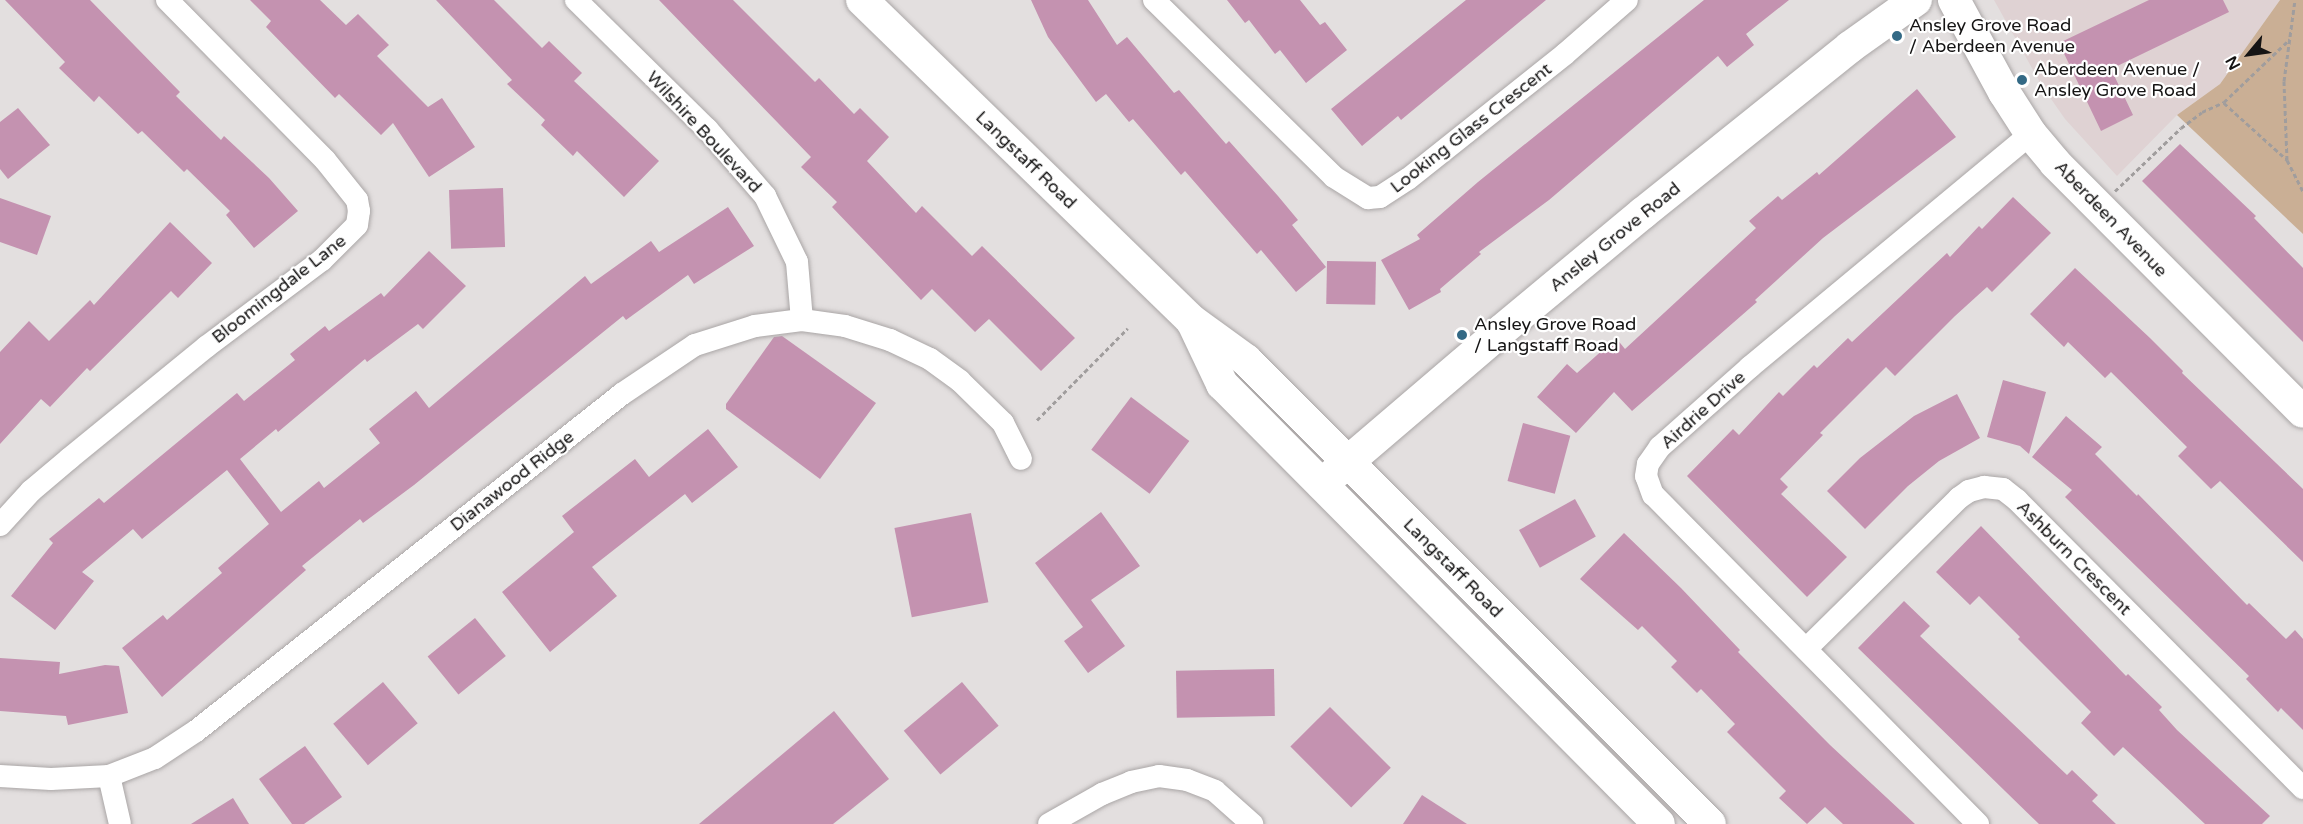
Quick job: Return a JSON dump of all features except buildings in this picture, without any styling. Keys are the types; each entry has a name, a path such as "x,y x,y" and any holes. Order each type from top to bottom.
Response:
{"main road":[{"name":"Langstaff Road","path":"862,0 1191,320 1246,360 1710,824"},
{"name":"Ansley Grove Road","path":"1322,484 1502,330 1644,213 1850,47 1916,0"},
{"name":"Aberdeen Avenue","path":"1954,0 1998,82 2031,134 2069,178 2303,412"},
{"name":"Langstaff Road","path":"1191,320 1222,384 1659,824"}],"street":[{"name":"Bloomingdale Lane","path":"0,525 31,491 70,458 206,347 322,260 357,225 359,212 357,200 325,160 167,0"},
{"name":"Wilshire Boulevard","path":"576,0 707,129 765,196 797,262 802,320"},
{"name":"Looking Glass Crescent","path":"1154,0 1334,177 1368,198 1380,197 1408,179 1565,54 1627,0"},
{"name":"Airdrie Drive","path":"1978,824 1653,495 1648,485 1648,464 1660,447 1798,325 2031,134"},
{"name":"Dianawood Ridge","path":"0,776 51,779 110,776 155,758 196,731 657,369 695,345 755,326 802,320 845,326 890,340 930,359 960,381 1003,423 1021,459"},
{"name":"Ashburn Crescent","path":"1806,650 1959,498 1969,491 1984,487 2003,489 2018,500 2303,788"},
{"path":"110,776 120,824"},
{"path":"1049,824 1102,794 1131,782 1160,776 1187,780 1215,791 1252,824"}],"path":[{"path":"2287,160 2284,81 2295,0"},
{"path":"2122,185 2181,128 2202,112 2224,102 2290,39"},
{"path":"2224,102 2287,160 2303,192"},
{"path":"1037,420 1128,328"}],"shaded area":[{"path":"1994,0 2280,0 2220,84 2177,115 2117,176 2065,119 2042,86"},
{"path":"2280,0 2303,0 2303,234 2177,115 2220,84"}],"place":[{"name":"Ansley Grove Road / Aberdeen Avenue","path":"1897,36"},
{"name":"Aberdeen Avenue / Ansley Grove Road","path":"2022,80"},
{"name":"Ansley Grove Road / Langstaff Road","path":"1462,335"}]}
